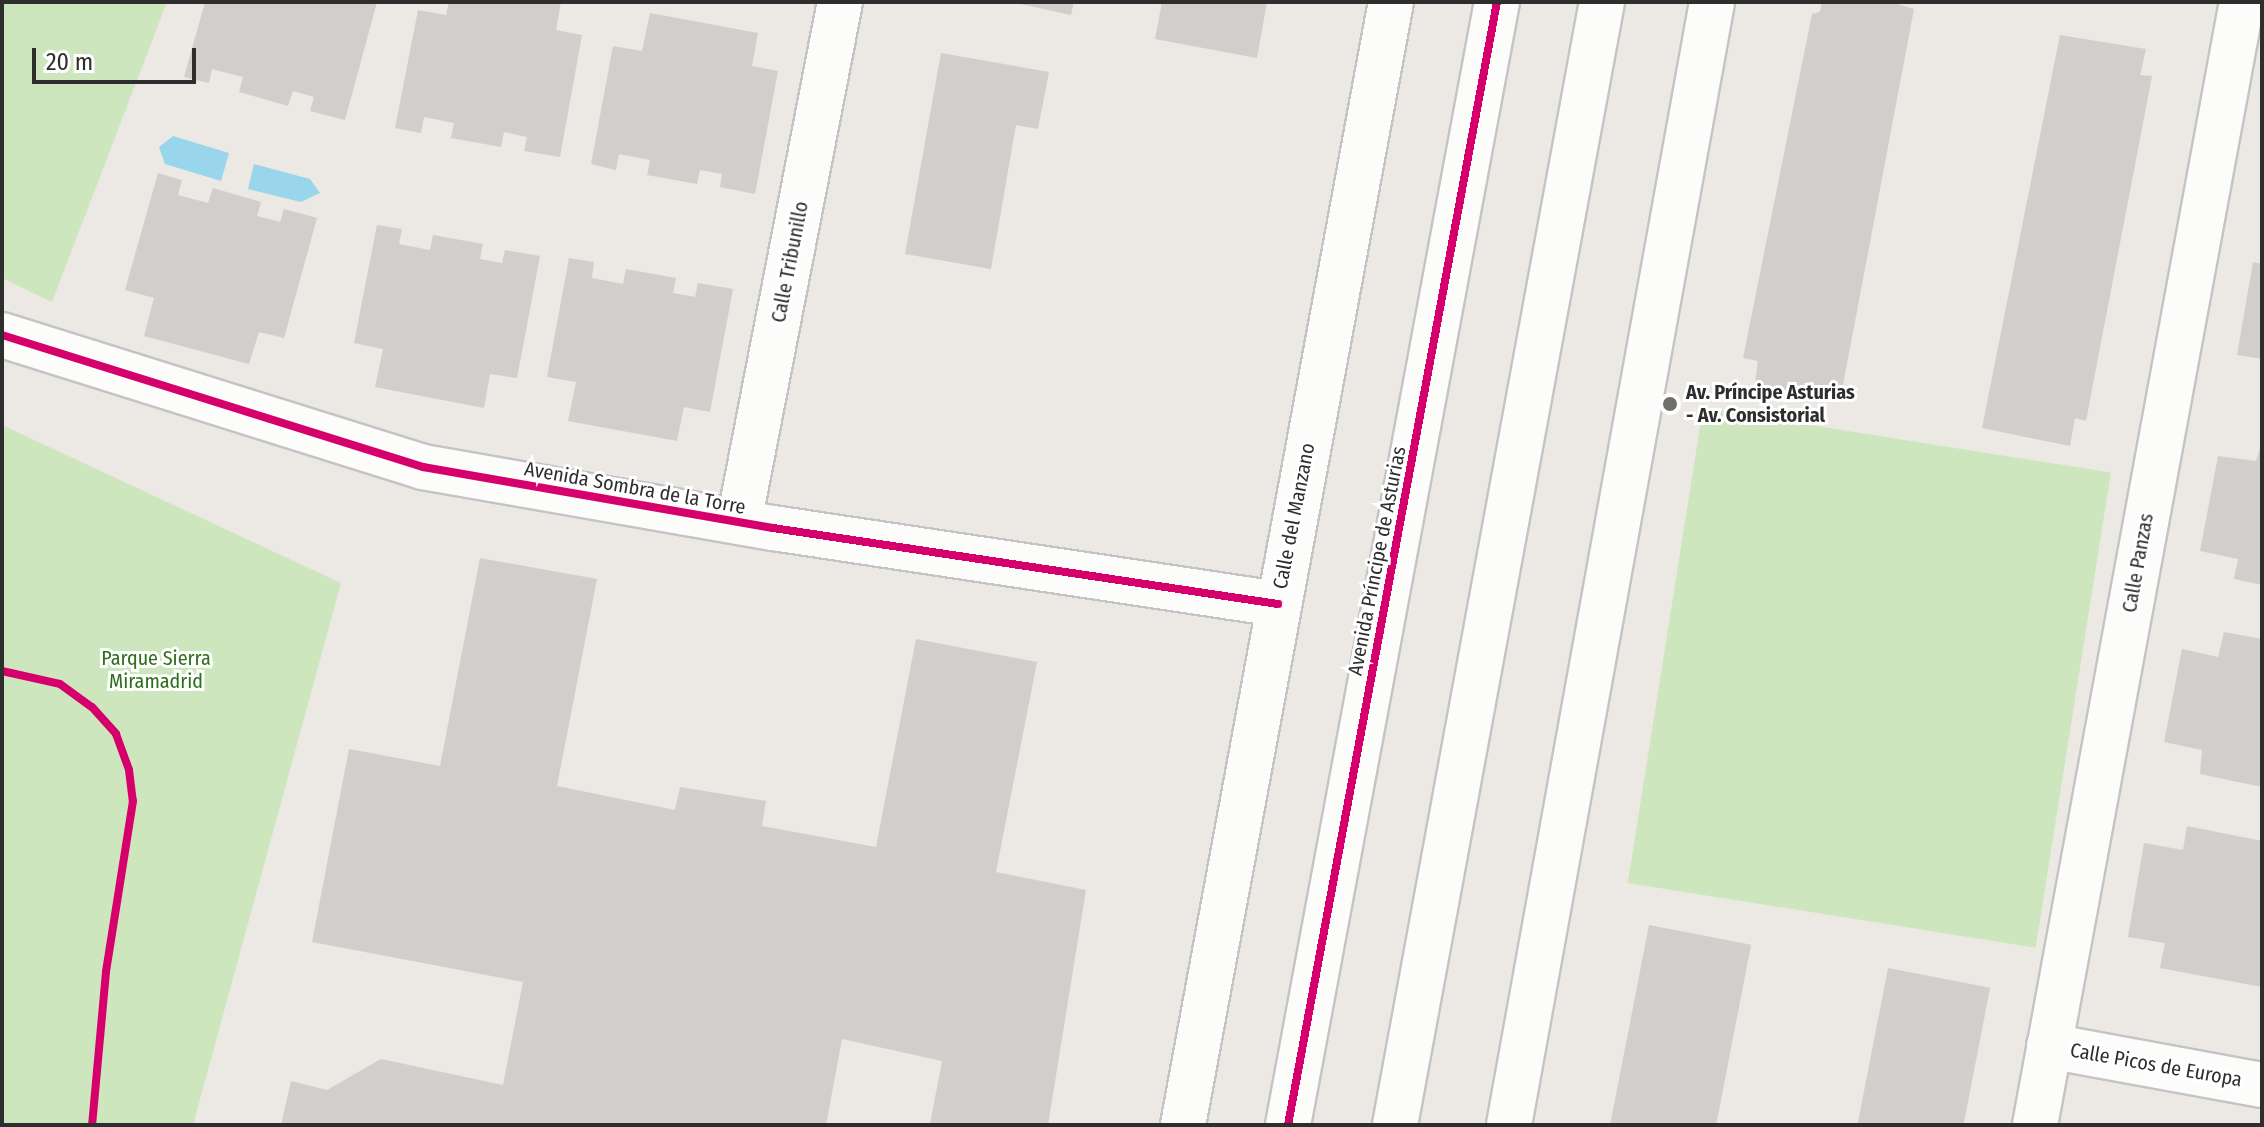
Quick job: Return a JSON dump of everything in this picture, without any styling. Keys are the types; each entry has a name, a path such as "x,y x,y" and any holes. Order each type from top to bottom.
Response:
{"street":[{"name":"Calle Tribunillo","path":"739,522 840,2"},
{"name":"Calle del Manzano","path":"1183,1125 1391,2"},
{"name":"Avenida Príncipe de Asturias","path":"1288,1125 1497,2"},
{"path":"1395,1125 1602,2"},
{"path":"1509,1125 1712,2"},
{"name":"Calle Panzas","path":"2035,1125 2242,2"},
{"name":"Avenida Sombra de la Torre","path":"2,335 423,467 739,522 1278,604"},
{"path":"1483,1125 1541,950"},
{"name":"Calle Picos de Europa","path":"2049,1046 2262,1085"}],"green space":[{"path":"2,2 167,2 52,302 2,278"},
{"path":"1703,408 2111,473 2036,948 1628,883"},
{"name":"Parque Sierra Miramadrid","path":"2,425 341,583 193,1125 2,1125"}],"water":[{"path":"173,136 229,153 221,181 165,164 159,147"},
{"path":"254,164 310,179 320,193 301,202 248,189"}],"building":[{"path":"205,2 377,2 345,120 310,111 314,97 293,91 288,106 239,92 243,77 212,69 209,83 184,77"},
{"path":"449,2 561,2 556,30 582,35 560,157 524,151 527,137 504,132 501,147 451,138 454,123 424,117 421,133 395,128 418,10 446,15"},
{"path":"1011,2 1074,2 1071,15"},
{"path":"1162,2 1267,2 1257,58 1155,39"},
{"path":"1822,2 1891,2 1914,9 1840,401 1755,384 1758,361 1743,358 1812,14 1820,12"},
{"path":"650,13 758,33 752,66 778,71 755,194 720,187 722,174 700,170 697,184 647,175 650,160 619,154 616,170 591,164 613,46 642,51"},
{"path":"2060,35 2146,49 2140,75 2152,76 2086,421 2075,418 2070,446 1982,428"},
{"path":"941,53 1049,72 1038,129 1016,125 991,269 905,254"},
{"path":"158,173 182,180 178,195 208,203 213,188 261,202 257,216 280,222 284,209 317,218 284,338 259,332 249,364 144,336 154,298 125,290"},
{"path":"377,225 402,229 399,244 430,250 433,235 483,244 480,259 502,263 505,250 540,256 517,378 490,374 484,408 375,387 383,349 354,343"},
{"path":"569,258 594,262 592,278 623,284 626,269 676,278 673,293 695,297 698,283 733,289 710,412 684,407 677,441 568,421 576,382 547,377"},
{"path":"2253,262 2262,264 2262,359 2237,355"},
{"path":"2262,442 2262,585 2234,579 2238,559 2200,551 2218,456 2256,461"},
{"path":"480,558 597,579 557,786 675,810 680,787 766,801 762,826 876,847 916,639 1037,662 996,872 1086,890 1048,1125 930,1124 942,1061 842,1039 826,1125 281,1125 291,1081 327,1090 381,1059 503,1085 523,982 312,942 349,749 440,766"},
{"path":"2224,632 2262,639 2262,787 2200,774 2202,750 2164,742 2182,649 2218,657"},
{"path":"2187,826 2262,841 2262,987 2160,968 2165,943 2128,937 2144,843 2183,850"},
{"path":"1649,925 1751,945 1716,1125 1610,1125"},
{"path":"1888,968 1990,988 1963,1125 1857,1125"}],"cycle path":[{"path":"1288,1125 1497,2"},
{"path":"2,335 423,467 773,528 1278,604"},
{"path":"2,671 60,684 92,707 116,734 129,770 133,801 106,972 92,1125"}],"place":[{"name":"Av. Príncipe Asturias - Av. Consistorial","path":"1670,404"}]}
